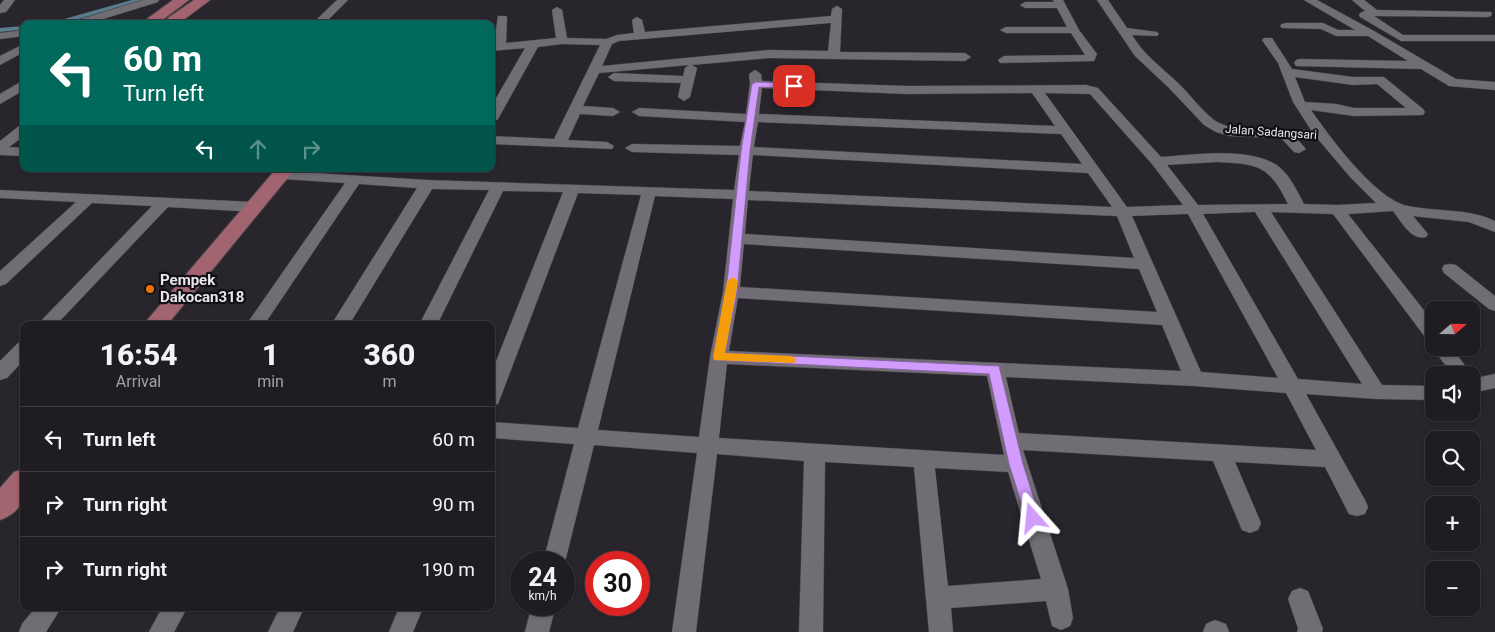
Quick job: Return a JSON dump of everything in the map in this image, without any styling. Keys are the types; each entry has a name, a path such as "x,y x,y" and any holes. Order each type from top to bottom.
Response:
{"main road":[{"path":"153,20 182,0"},
{"path":"176,20 203,0"},
{"path":"157,321 284,172"}],"street":[{"path":"2,10 10,0"},
{"path":"88,20 154,0"},
{"path":"321,20 343,0"},
{"name":"Jalan Sadangsari","path":"1102,0 1113,12 1122,31 1151,67 1174,85 1203,117 1215,126 1229,131 1321,134 1371,190 1395,207 1479,220 1495,227"},
{"path":"1308,0 1370,33 1453,83 1494,87"},
{"path":"1357,0 1369,14 1398,38 1495,38"},
{"path":"1004,60 1090,58 1091,54 1074,30 1059,3 1025,5"},
{"path":"1471,4 1491,17"},
{"path":"557,10 562,41"},
{"path":"502,18 495,48 562,41 607,42 617,38 837,14 835,50"},
{"path":"1369,14 1491,17"},
{"path":"637,20 640,36"},
{"path":"1286,26 1323,26 1336,33 1370,33"},
{"path":"1006,30 1074,30"},
{"path":"1122,31 1154,34"},
{"path":"0,36 20,34"},
{"path":"1268,40 1286,67 1302,105 1321,134"},
{"path":"559,144 607,42"},
{"path":"495,112 534,43"},
{"path":"2,58 20,49"},
{"path":"593,73 745,55 835,50 965,57"},
{"path":"684,96 693,60"},
{"path":"1286,67 1422,65"},
{"path":"1286,67 1353,81 1380,80 1418,112 1354,112 1336,108 1302,105"},
{"path":"593,73 688,80"},
{"path":"684,632 719,357 732,292 755,79 907,90 1089,89 1094,91 1157,161 1193,209 1293,386 1330,460 1357,508"},
{"path":"0,100 20,87"},
{"path":"1036,90 1123,212 1194,379"},
{"path":"576,110 613,112"},
{"path":"639,112 1063,130"},
{"path":"0,150 20,132"},
{"path":"1284,133 1299,149"},
{"path":"495,140 607,146"},
{"path":"632,148 746,151 1090,168"},
{"path":"0,150 20,152"},
{"path":"1157,161 1240,159 1258,161 1278,174 1298,208"},
{"path":"284,172 374,182 1123,212 1260,207 1337,210 1395,207 1420,234"},
{"path":"374,182 380,172"},
{"path":"258,321 354,181"},
{"path":"342,321 427,184"},
{"path":"430,321 498,186"},
{"path":"495,389 572,189"},
{"path":"557,551 649,192"},
{"path":"0,208 7,195 254,207"},
{"path":"0,280 88,199"},
{"path":"50,321 165,202"},
{"path":"1260,207 1377,392"},
{"path":"1337,210 1425,324"},
{"path":"738,239 1146,264"},
{"path":"1450,269 1495,306"},
{"path":"732,292 1167,319"},
{"path":"0,373 20,352"},
{"path":"1448,356 1456,366"},
{"path":"719,357 1194,379 1377,392 1425,393"},
{"path":"995,369 1016,464 1056,589 1061,618"},
{"path":"1480,384 1495,381"},
{"path":"495,430 587,435 815,453 1016,464"},
{"path":"1012,441 1330,460"},
{"path":"811,632 815,453"},
{"path":"1221,454 1250,523"},
{"path":"924,458 941,632"},
{"path":"938,598 1056,589"},
{"path":"1300,599 1310,629 1309,632"},
{"path":"31,632 47,611"},
{"path":"161,632 173,611"},
{"path":"280,632 290,611"},
{"path":"401,632 410,611"},
{"path":"537,632 541,616"}],"waterway":[{"path":"68,20 139,0"},
{"path":"0,30 20,28"}],"slow traffic":[{"path":"733,281 719,357 790,360"}],"place":[{"name":"Pempek Dakocan318","path":"150,289"}],"route":[{"path":"794,86 756,84 746,151 732,292 719,357 995,369 1016,464 1033,518"}]}
